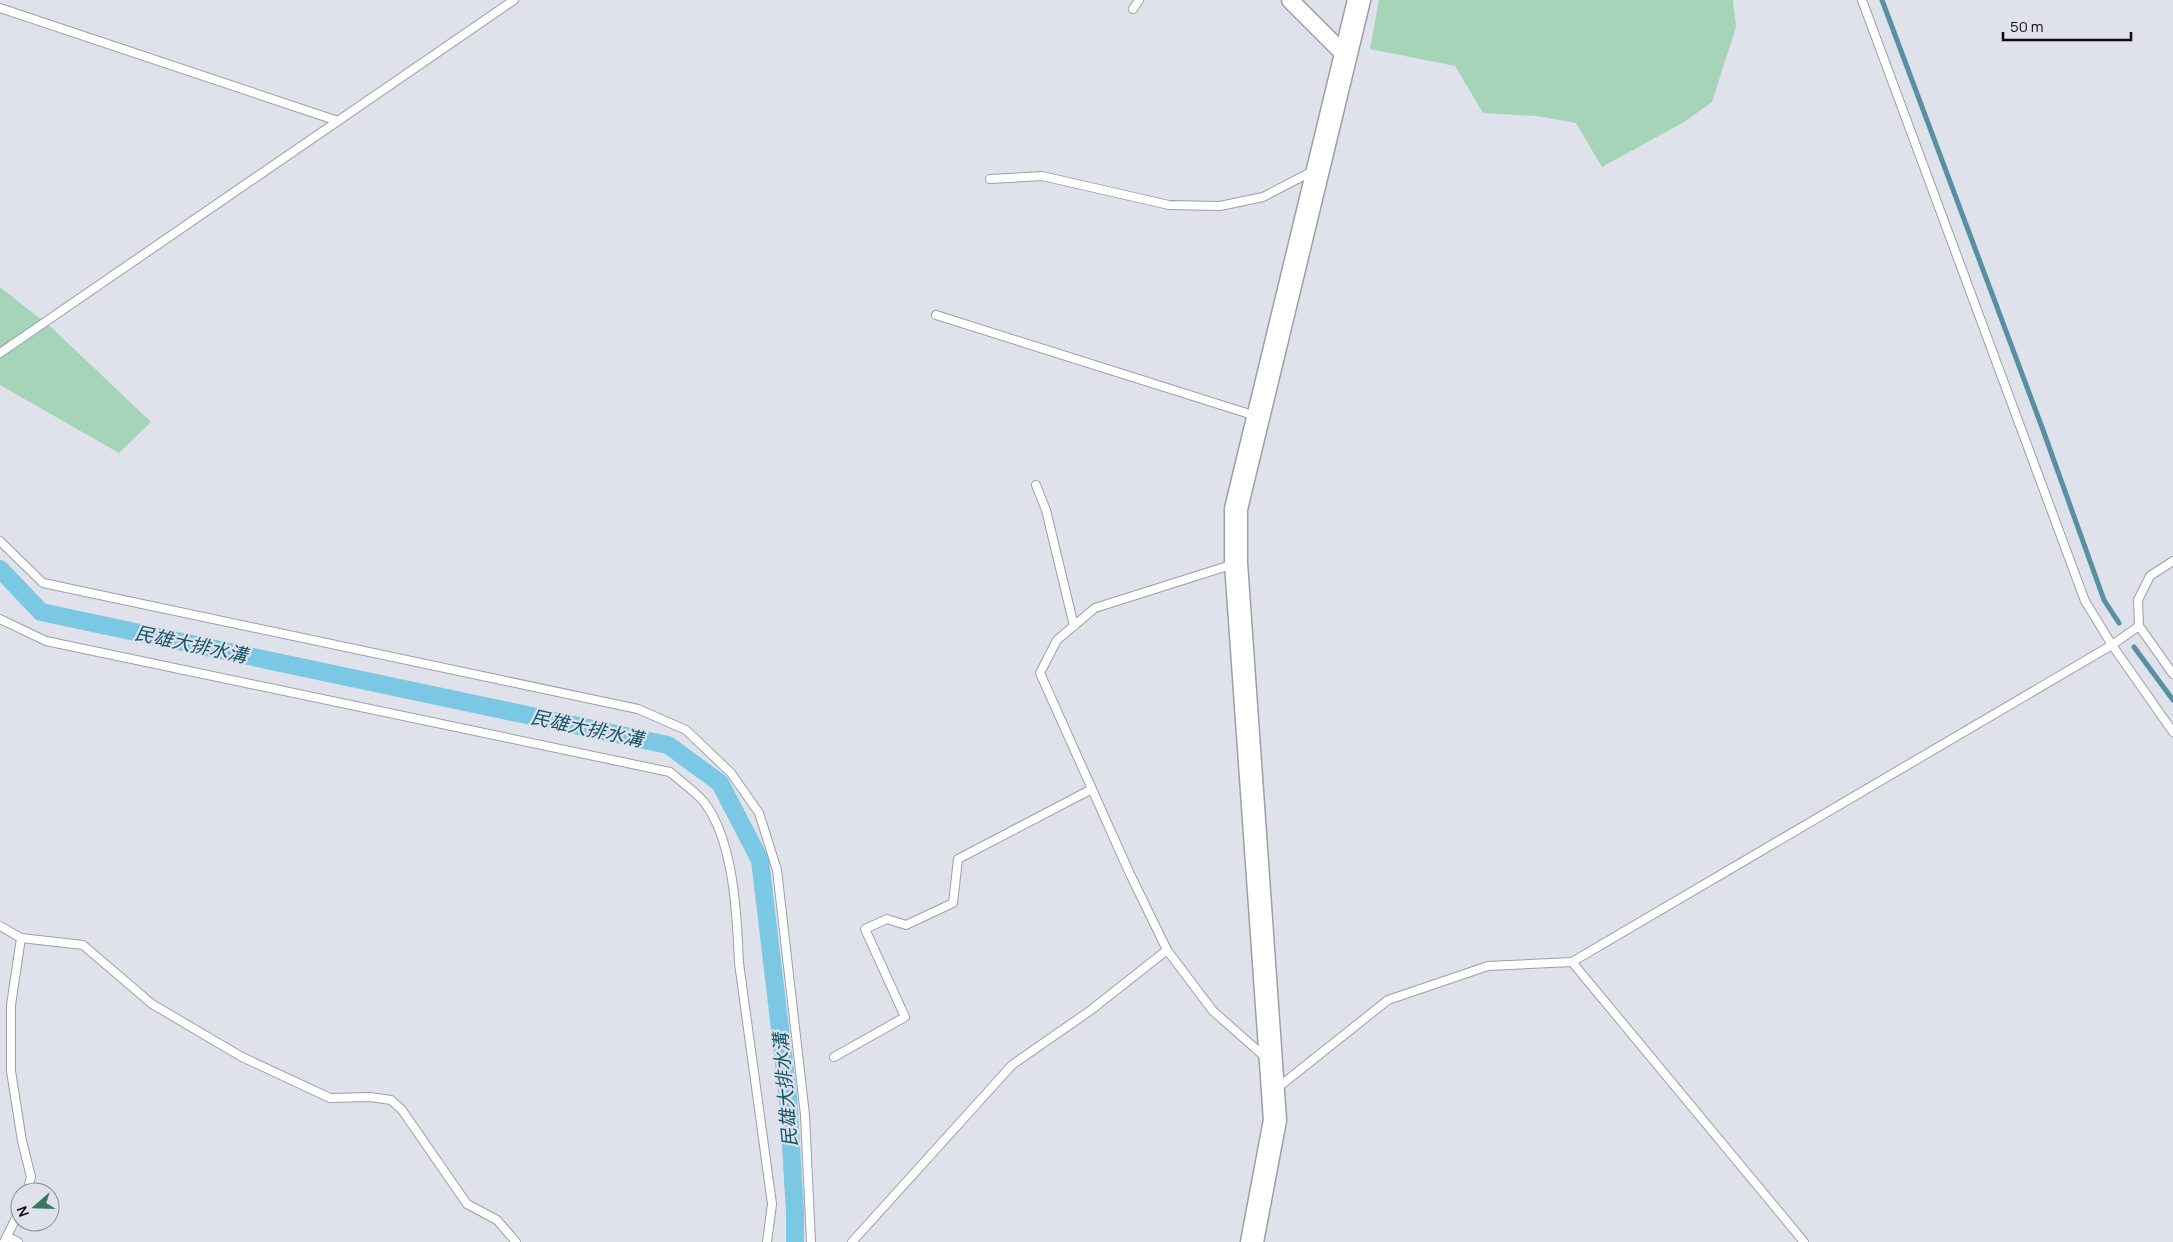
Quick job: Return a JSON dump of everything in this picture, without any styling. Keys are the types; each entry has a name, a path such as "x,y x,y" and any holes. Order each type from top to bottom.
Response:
{"street":[{"path":"1290,0 1347,57"},
{"path":"1252,1242 1275,1120 1236,563 1236,509 1347,57 1359,0"}],"lane":[{"path":"0,353 514,0"},
{"path":"1132,9 1139,0"},
{"path":"1862,0 2085,600 2112,645 2173,732"},
{"path":"0,8 338,121"},
{"path":"990,179 1042,176 1169,205 1220,206 1263,196 1320,168"},
{"path":"936,314 1259,417"},
{"path":"1036,486 1046,510 1074,626"},
{"path":"0,541 43,582 638,709 686,730 731,773 759,813 777,870 805,1115 811,1242"},
{"path":"2173,561 2150,576 2138,600 2139,626 2170,666 2173,674"},
{"path":"1236,563 1095,608 1057,640 1040,673 1130,874 1167,950 1213,1011 1272,1064"},
{"path":"0,619 46,641 670,772 704,802 726,847 738,931 739,963 772,1204 767,1242"},
{"path":"1274,1091 1388,1000 1488,966 1572,962 2112,645 2139,626"},
{"path":"834,1057 905,1018 865,928 887,919 906,924 953,902 958,859 1092,789"},
{"path":"0,926 21,938 82,944 152,1004 242,1056 330,1098 370,1096 391,1100 402,1110 467,1204 497,1220 516,1242"},
{"path":"21,938 11,1005 11,1071 22,1141 31,1177 30,1182"},
{"path":"852,1242 1012,1065 1091,1010 1167,950"},
{"path":"1572,962 1804,1242"},
{"path":"6,1239 18,1242"}],"green space":[{"path":"1379,0 1733,0 1736,27 1712,102 1684,122 1602,167 1576,123 1537,116 1483,113 1455,66 1370,49"},
{"path":"0,287 52,328 151,422 119,453 0,385"}],"waterway":[{"path":"1882,0 2043,430 2104,600 2119,623"},
{"name":"民雄大排水溝","path":"0,569 41,612 668,745 720,783 760,860 788,1096 795,1242"},
{"path":"2134,647 2173,700"}]}
